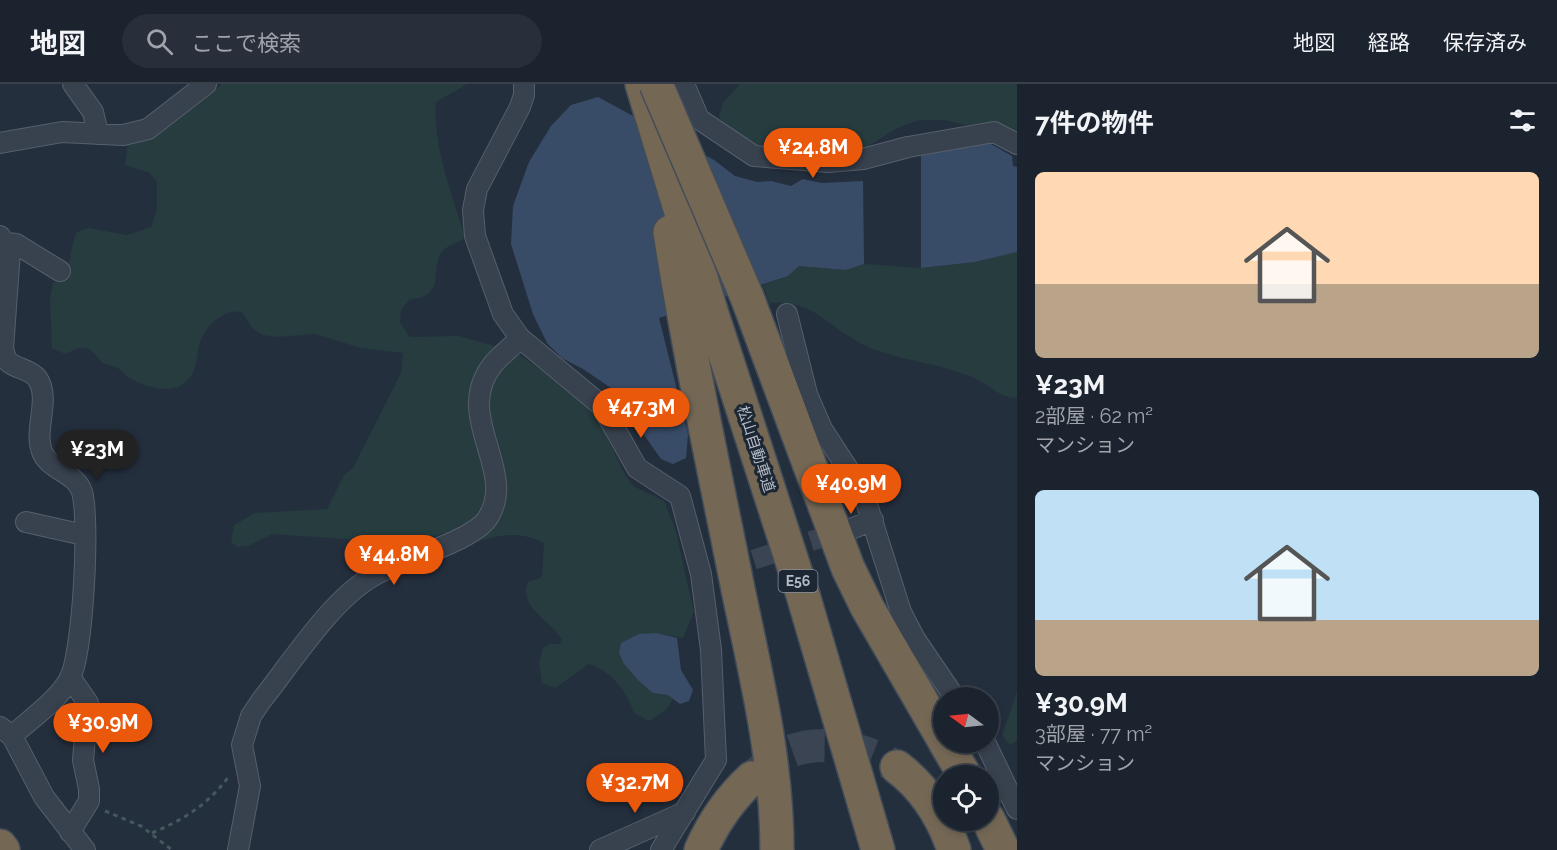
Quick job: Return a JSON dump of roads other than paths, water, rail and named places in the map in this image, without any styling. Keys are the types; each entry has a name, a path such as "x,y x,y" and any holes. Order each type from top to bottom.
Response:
{"highway":[{"path":"644,84 698,317 767,730 777,800 777,850"},
{"path":"656,84 747,297 848,568 867,607 933,723"},
{"name":"松山自動車道","path":"698,317 803,595 878,850"},
{"path":"897,767 925,793 948,834 954,850"},
{"path":"701,850 735,793 752,778"},
{"path":"994,831 1004,850"},
{"path":"0,846 3,850"}],"street":[{"path":"73,84 93,112 98,134"},
{"path":"0,143 62,132 123,135 148,129 206,84"},
{"path":"524,84 524,95 520,107 477,189 473,210 475,236 490,280 503,314 520,338 602,406 637,468 680,496 702,574 711,650 716,760 661,850"},
{"path":"644,84 754,156 828,162 863,159 908,147 994,132 1017,144"},
{"path":"684,84 699,119"},
{"path":"3,239 16,244 60,271"},
{"path":"3,239 10,251 3,349 4,367 36,376 40,384 40,441 43,454 75,480 81,491 84,535 81,636 70,677 62,690 6,732 44,797 85,850"},
{"path":"787,314 807,394 822,429 863,492 901,612 915,639 948,687"},
{"path":"238,850 250,786 242,745 251,716 339,601 375,575 411,557 461,539 480,529 488,518 496,502 497,487 481,430 479,398 494,364 520,338"},
{"path":"851,529 873,520"},
{"path":"26,522 84,535"},
{"path":"702,574 725,569"},
{"path":"70,677 88,703 83,760 89,789 87,804 70,832"},
{"path":"990,753 1017,809"},
{"path":"600,850 685,812"}],"water":[{"path":"598,97 714,160 735,176 757,182 771,181 791,186 803,179 822,183 863,181 864,264 846,270 799,266 788,276 659,318 688,434 686,458 673,464 661,459 611,388 562,358 547,343 533,314 511,244 513,206 529,162 551,126 571,105"},
{"path":"989,143 1012,156 1013,166 1017,167 1017,252 975,262 921,268 921,155"},
{"path":"657,633 677,638 681,670 693,690 689,701 680,704 668,695 653,693 624,664 619,653 621,643 639,634"}],"tunnel":[{"path":"725,569 845,530"},
{"path":"752,778 774,760 791,751 822,745 853,749 897,767"}]}
